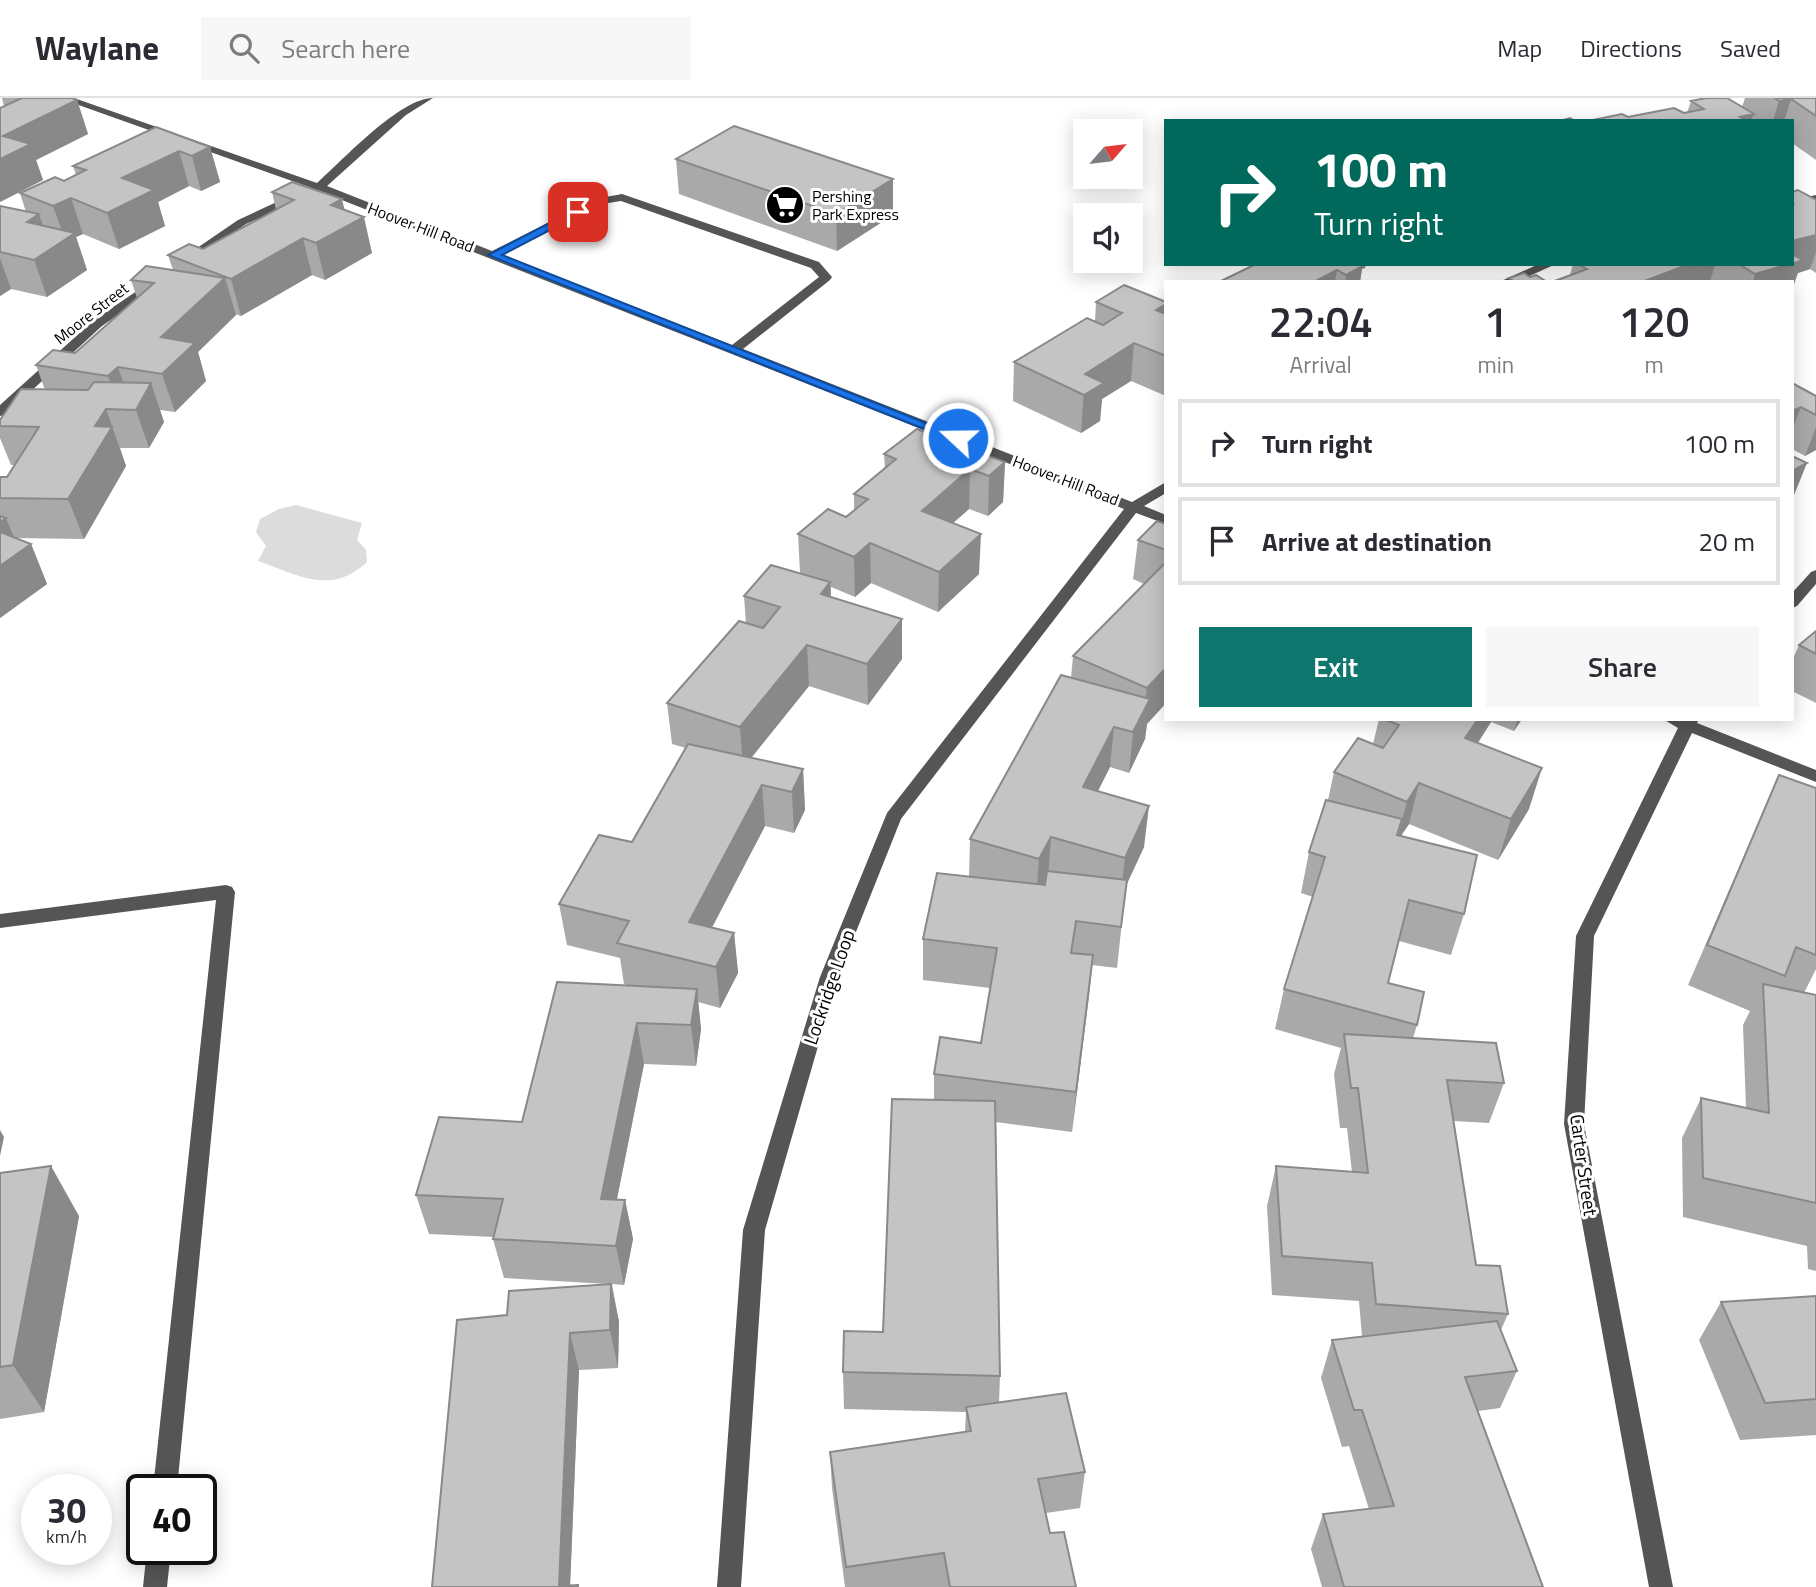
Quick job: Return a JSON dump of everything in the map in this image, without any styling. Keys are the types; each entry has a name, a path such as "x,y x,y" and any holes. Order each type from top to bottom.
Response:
{"street":[{"name":"Hoover Hill Road","path":"64,98 319,187 1164,519"},
{"name":"Moore Street","path":"0,412 98,323 242,222 319,187 402,113 428,98"},
{"path":"493,255 599,201 622,197 815,265 825,277 734,350"},
{"path":"1794,203 1816,198"},
{"path":"1510,280 1545,266"},
{"name":"Lockridge Loop","path":"729,1587 754,1230 829,977 893,817 1133,506 1164,486"},
{"path":"1794,601 1816,575"},
{"path":"1683,721 1816,776"},
{"name":"Carter Street","path":"1661,1587 1574,1124 1585,936 1683,721"},
{"path":"0,921 226,892 167,1474"},
{"path":"155,1587 157,1565"}],"shaded area":[{"path":"296,505 362,523 357,540 366,550 367,562 354,572 327,580 301,576 258,561 266,546 256,532 260,519 279,509"}],"building":[{"path":"18,98 77,100 3,136 31,144 0,159 0,108 20,99"},
{"path":"1727,98 1754,114 1740,117 1744,119 1598,119 1622,114 1628,117 1674,108 1684,113 1704,109 1691,101"},
{"path":"1775,98 1816,98 1816,116 1791,99 1779,101"},
{"path":"734,126 893,179 836,214 676,159"},
{"path":"156,127 210,147 192,156 179,151 122,178 154,190 107,213 71,198 53,206 20,193 55,177 64,181 86,170 73,166"},
{"path":"292,182 342,199 331,205 364,217 316,243 303,238 231,279 168,255 189,244 203,249 294,200 272,192"},
{"path":"1798,190 1816,200 1816,235 1794,240 1794,191"},
{"path":"0,206 39,214 27,222 75,233 34,260 0,252"},
{"path":"1794,255 1803,260 1794,263"},
{"path":"146,266 225,278 161,337 195,343 162,374 118,367 108,376 36,365 53,350 75,353 154,283 131,280"},
{"path":"1252,266 1363,266 1346,275 1337,270 1318,280 1223,280"},
{"path":"1582,266 1685,266 1647,280 1557,280 1587,269"},
{"path":"1742,266 1783,266 1755,274"},
{"path":"1524,273 1530,277 1536,275 1544,280 1512,280 1509,278"},
{"path":"1124,285 1164,301 1164,305 1156,310 1164,313 1164,355 1134,343 1085,374 1104,383 1084,395 1014,362 1087,318 1103,325 1122,313 1096,302"},
{"path":"94,382 151,383 136,410 106,409 95,426 112,427 68,499 0,498 0,477 7,477 39,427 0,426 0,420 21,389 88,390"},
{"path":"1794,384 1816,396 1816,415 1801,407 1794,410"},
{"path":"917,429 1005,462 989,476 970,469 922,511 981,534 939,572 870,543 854,557 798,534 828,509 846,517 868,499 854,494 896,459 884,454"},
{"path":"1794,457 1807,463 1794,470"},
{"path":"1157,521 1164,523 1164,549 1138,540"},
{"path":"0,532 31,544 0,566"},
{"path":"1164,564 1164,670 1147,688 1073,656"},
{"path":"771,565 830,582 821,594 902,619 867,664 807,645 740,727 667,703 739,621 763,628 780,607 744,596"},
{"path":"1816,631 1816,654 1799,645"},
{"path":"1061,675 1150,699 1133,732 1114,727 1083,787 1149,806 1125,858 1051,837 1039,859 970,839"},
{"path":"1389,721 1477,721 1465,738 1542,768 1511,819 1419,783 1407,802 1334,772 1358,738 1383,748 1399,725"},
{"path":"688,744 803,769 792,792 762,785 689,922 734,933 716,967 617,943 629,921 559,904 599,835 632,842"},
{"path":"1779,775 1816,788 1816,955 1796,947 1785,976 1707,945"},
{"path":"1326,800 1402,819 1397,835 1477,855 1464,914 1409,900 1388,983 1424,992 1417,1025 1284,989 1325,857 1309,852"},
{"path":"1047,871 1127,880 1121,927 1076,921 1071,953 1093,955 1076,1092 934,1074 940,1037 981,1043 997,948 923,939 937,873 1045,885"},
{"path":"557,982 697,989 691,1025 637,1023 601,1199 625,1200 616,1246 493,1239 503,1199 416,1195 439,1117 522,1122"},
{"path":"1763,984 1816,995 1816,1203 1703,1178 1701,1098 1769,1113"},
{"path":"1344,1034 1496,1043 1504,1083 1447,1080 1476,1265 1500,1266 1508,1314 1376,1304 1372,1263 1282,1256 1276,1166 1368,1173 1358,1088 1351,1088"},
{"path":"892,1099 995,1101 1000,1376 843,1372 844,1331 883,1332"},
{"path":"51,1166 13,1365 0,1367 0,1173"},
{"path":"611,1284 610,1330 570,1333 559,1586 578,1587 432,1587 457,1320 507,1315 509,1291"},
{"path":"1816,1296 1816,1399 1765,1403 1721,1302"},
{"path":"1497,1321 1517,1371 1465,1377 1543,1587 1344,1587 1323,1514 1394,1506 1362,1410 1354,1410 1332,1340"},
{"path":"1066,1393 1085,1472 1038,1479 1050,1533 1064,1532 1076,1587 950,1587 944,1553 846,1567 830,1452 971,1431 966,1407"}],"place":[{"name":"Pershing Park Express","path":"785,205"}],"route":[{"path":"578,212 493,255 958,438"}]}
